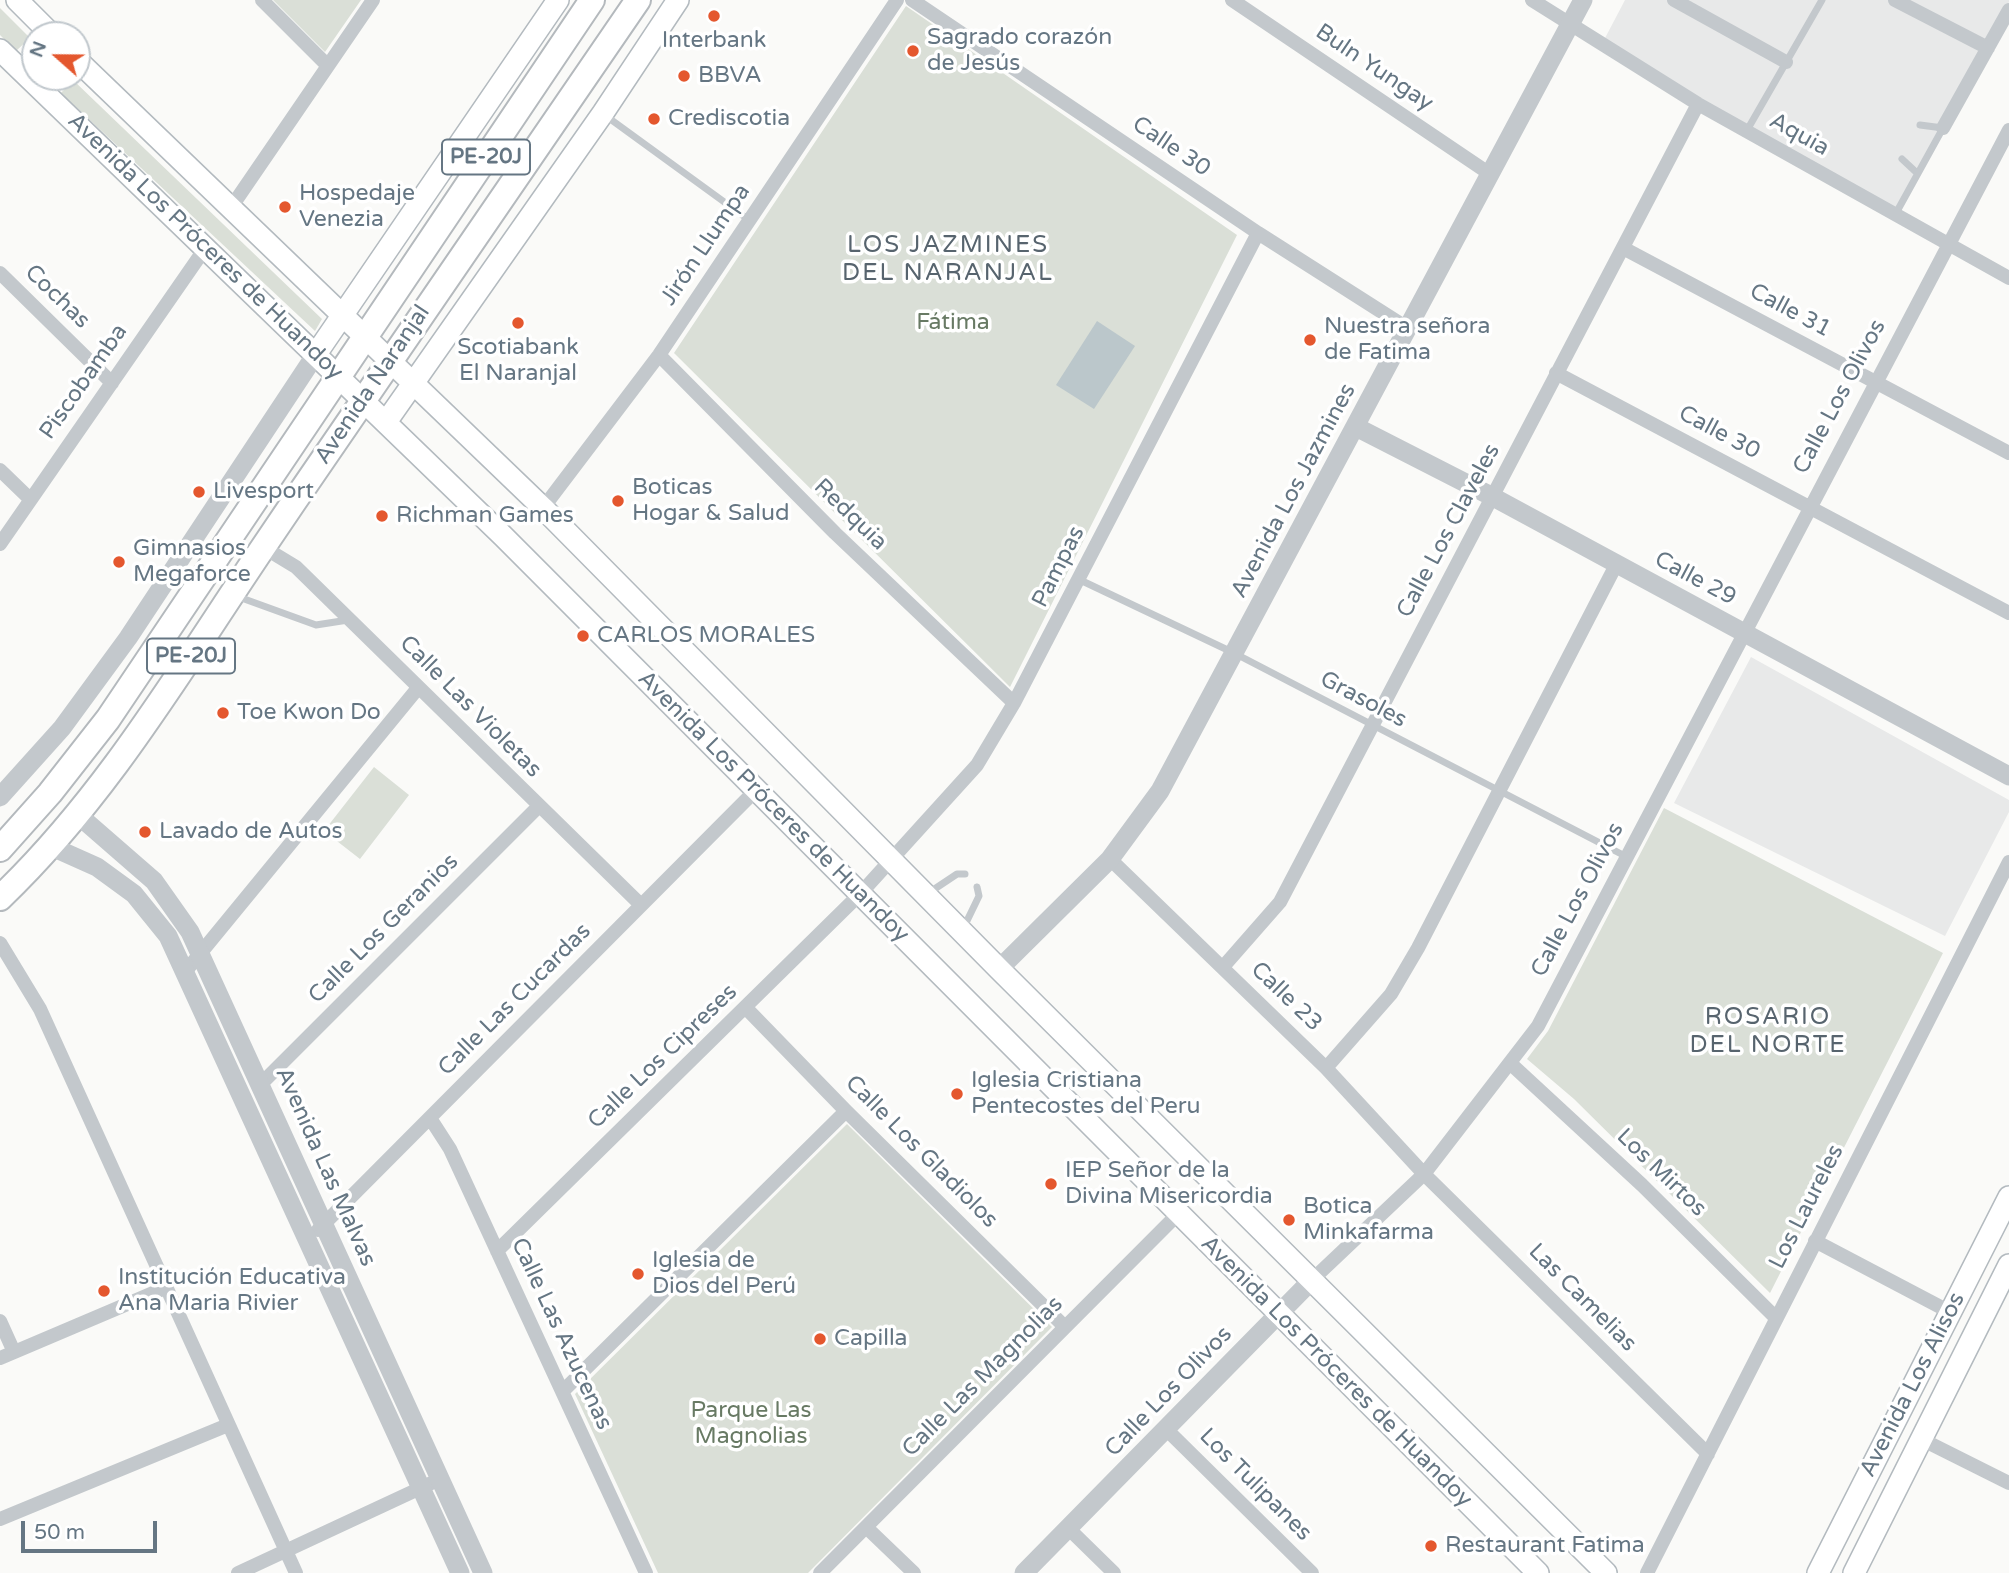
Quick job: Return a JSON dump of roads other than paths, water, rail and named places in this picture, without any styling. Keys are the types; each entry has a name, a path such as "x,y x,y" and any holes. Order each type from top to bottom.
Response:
{"highway":[{"name":"Avenida Naranjal","path":"0,849 50,793 108,719 592,0"},
{"name":"Avenida Naranjal","path":"0,898 77,814 165,696 389,362 638,0"}],"main road":[{"path":"17,0 38,21"},
{"path":"316,354 558,0"},
{"name":"Avenida Naranjal","path":"386,422 603,113 678,0"},
{"name":"Avenida Los Próceres de Huandoy","path":"0,50 21,65"},
{"name":"Avenida Los Próceres de Huandoy","path":"91,74 543,508 999,969 1606,1573"},
{"name":"Avenida Los Próceres de Huandoy","path":"56,91 206,247 365,400 1278,1316 1538,1573"},
{"name":"Avenida Los Alisos","path":"1818,1573 1950,1312 2004,1219 2009,1197"},
{"name":"Avenida Los Alisos","path":"1855,1573 2009,1265"}],"street":[{"path":"262,0 327,65"},
{"path":"230,209 373,0"},
{"name":"Jirón Llumpa","path":"543,508 659,355 897,0"},
{"name":"Calle 30","path":"912,0 1258,233 1407,328"},
{"name":"Buln Yungay","path":"1232,0 1490,174"},
{"name":"Aquia","path":"1532,0 1569,26 1746,132 1947,247 2009,278"},
{"name":"Avenida Los Jazmines","path":"999,969 1110,859 1160,791 1583,0"},
{"path":"1674,0 1786,62"},
{"path":"1895,0 1988,48"},
{"path":"1943,128 2009,10"},
{"name":"Calle Los Claveles","path":"1223,967 1280,902 1698,104"},
{"name":"Calle Los Olivos","path":"1024,1573 1313,1279 1424,1174 1538,1026 1629,858 1810,506 2009,130"},
{"name":"Pampas","path":"860,894 977,765 1014,703 1258,233"},
{"name":"Piscobamba","path":"0,544 206,247"},
{"name":"Calle 31","path":"1623,248 2009,453"},
{"name":"Cochas","path":"0,273 112,383"},
{"path":"0,797 62,728 120,648 316,354"},
{"name":"Redquia","path":"659,355 835,533 1014,703"},
{"name":"Calle 30","path":"1556,373 2009,613"},
{"name":"Calle 29","path":"1356,426 1493,497 2009,776"},
{"path":"0,470 30,499"},
{"name":"Calle Las Violetas","path":"264,547 296,567 641,905"},
{"path":"1326,1068 1391,994 1616,565"},
{"path":"185,972 418,688"},
{"name":"Calle Las Cucardas","path":"306,1241 756,790"},
{"name":"Calle Los Geranios","path":"262,1083 538,807"},
{"name":"Avenida Las Malvas","path":"77,814 154,881 168,897 201,954 262,1083 323,1226 484,1573"},
{"name":"Avenida Las Malvas","path":"50,846 97,867 134,894 168,936 460,1573"},
{"name":"Calle 23","path":"1110,859 1326,1068 1424,1174"},
{"name":"Los Laureles","path":"1647,1573 2009,862"},
{"name":"Calle Los Cipreses","path":"497,1251 860,894"},
{"path":"0,943 26,981 40,1009 296,1573"},
{"name":"Calle Los Gladiolos","path":"746,1007 846,1111 1065,1327"},
{"name":"Los Mirtos","path":"1511,1064 1642,1185 1776,1318"},
{"path":"563,1391 846,1111"},
{"name":"Calle Las Azucenas","path":"430,1118 450,1149 646,1573"},
{"name":"Las Camelias","path":"1424,1174 1708,1454"},
{"name":"Calle Las Magnolias","path":"820,1573 1178,1214"},
{"path":"1815,1241 1950,1312"},
{"path":"0,1358 165,1288"},
{"path":"0,1321 14,1352"},
{"path":"0,1519 228,1425"},
{"name":"Los Tulipanes","path":"1167,1430 1312,1573"},
{"path":"1921,1439 2009,1483"},
{"path":"237,1573 287,1553 440,1479"},
{"path":"866,1527 914,1573"},
{"path":"1068,1528 1114,1573"}],"lane":[{"path":"1746,132 1822,0"},
{"path":"603,113 750,220"},
{"path":"1895,215 1943,128 1920,125"},
{"path":"1902,159 1917,173"},
{"name":"Grasoles","path":"1078,579 1234,653 1372,727 1629,858"},
{"path":"232,595 316,625 349,620"},
{"path":"926,895 957,874 965,874"},
{"path":"962,931 979,896 977,887"}],"place":[{"name":"Interbank","path":"714,16"},
{"name":"Sagrado corazón de Jesús","path":"913,51"},
{"name":"BBVA","path":"684,76"},
{"name":"Crediscotia","path":"654,119"},
{"name":"Hospedaje Venezia","path":"285,207"},
{"name":"Scotiabank El Naranjal","path":"518,323"},
{"name":"Nuestra señora de Fatima","path":"1310,340"},
{"name":"Livesport","path":"199,492"},
{"name":"Boticas Hogar & Salud","path":"618,501"},
{"name":"Richman Games","path":"382,516"},
{"name":"Gimnasios Megaforce","path":"119,562"},
{"name":"CARLOS MORALES","path":"583,636"},
{"name":"Toe Kwon Do","path":"223,713"},
{"name":"Lavado de Autos","path":"145,832"},
{"name":"Iglesia Cristiana Pentecostes del Peru","path":"957,1094"},
{"name":"IEP Señor de la Divina Misericordia","path":"1051,1184"},
{"name":"Botica Minkafarma","path":"1289,1220"},
{"name":"Iglesia de Dios del Perú","path":"638,1274"},
{"name":"Institución Educativa Ana Maria Rivier","path":"104,1291"},
{"name":"Capilla","path":"820,1339"},
{"name":"Restaurant Fatima","path":"1431,1546"}],"district":[{"name":"LOS JAZMINES DEL NARANJAL","path":"948,260"},
{"name":"ROSARIO DEL NORTE","path":"1768,1032"}],"park label":[{"name":"Fátima","path":"953,323"},
{"name":"Parque Las Magnolias","path":"751,1424"}]}
